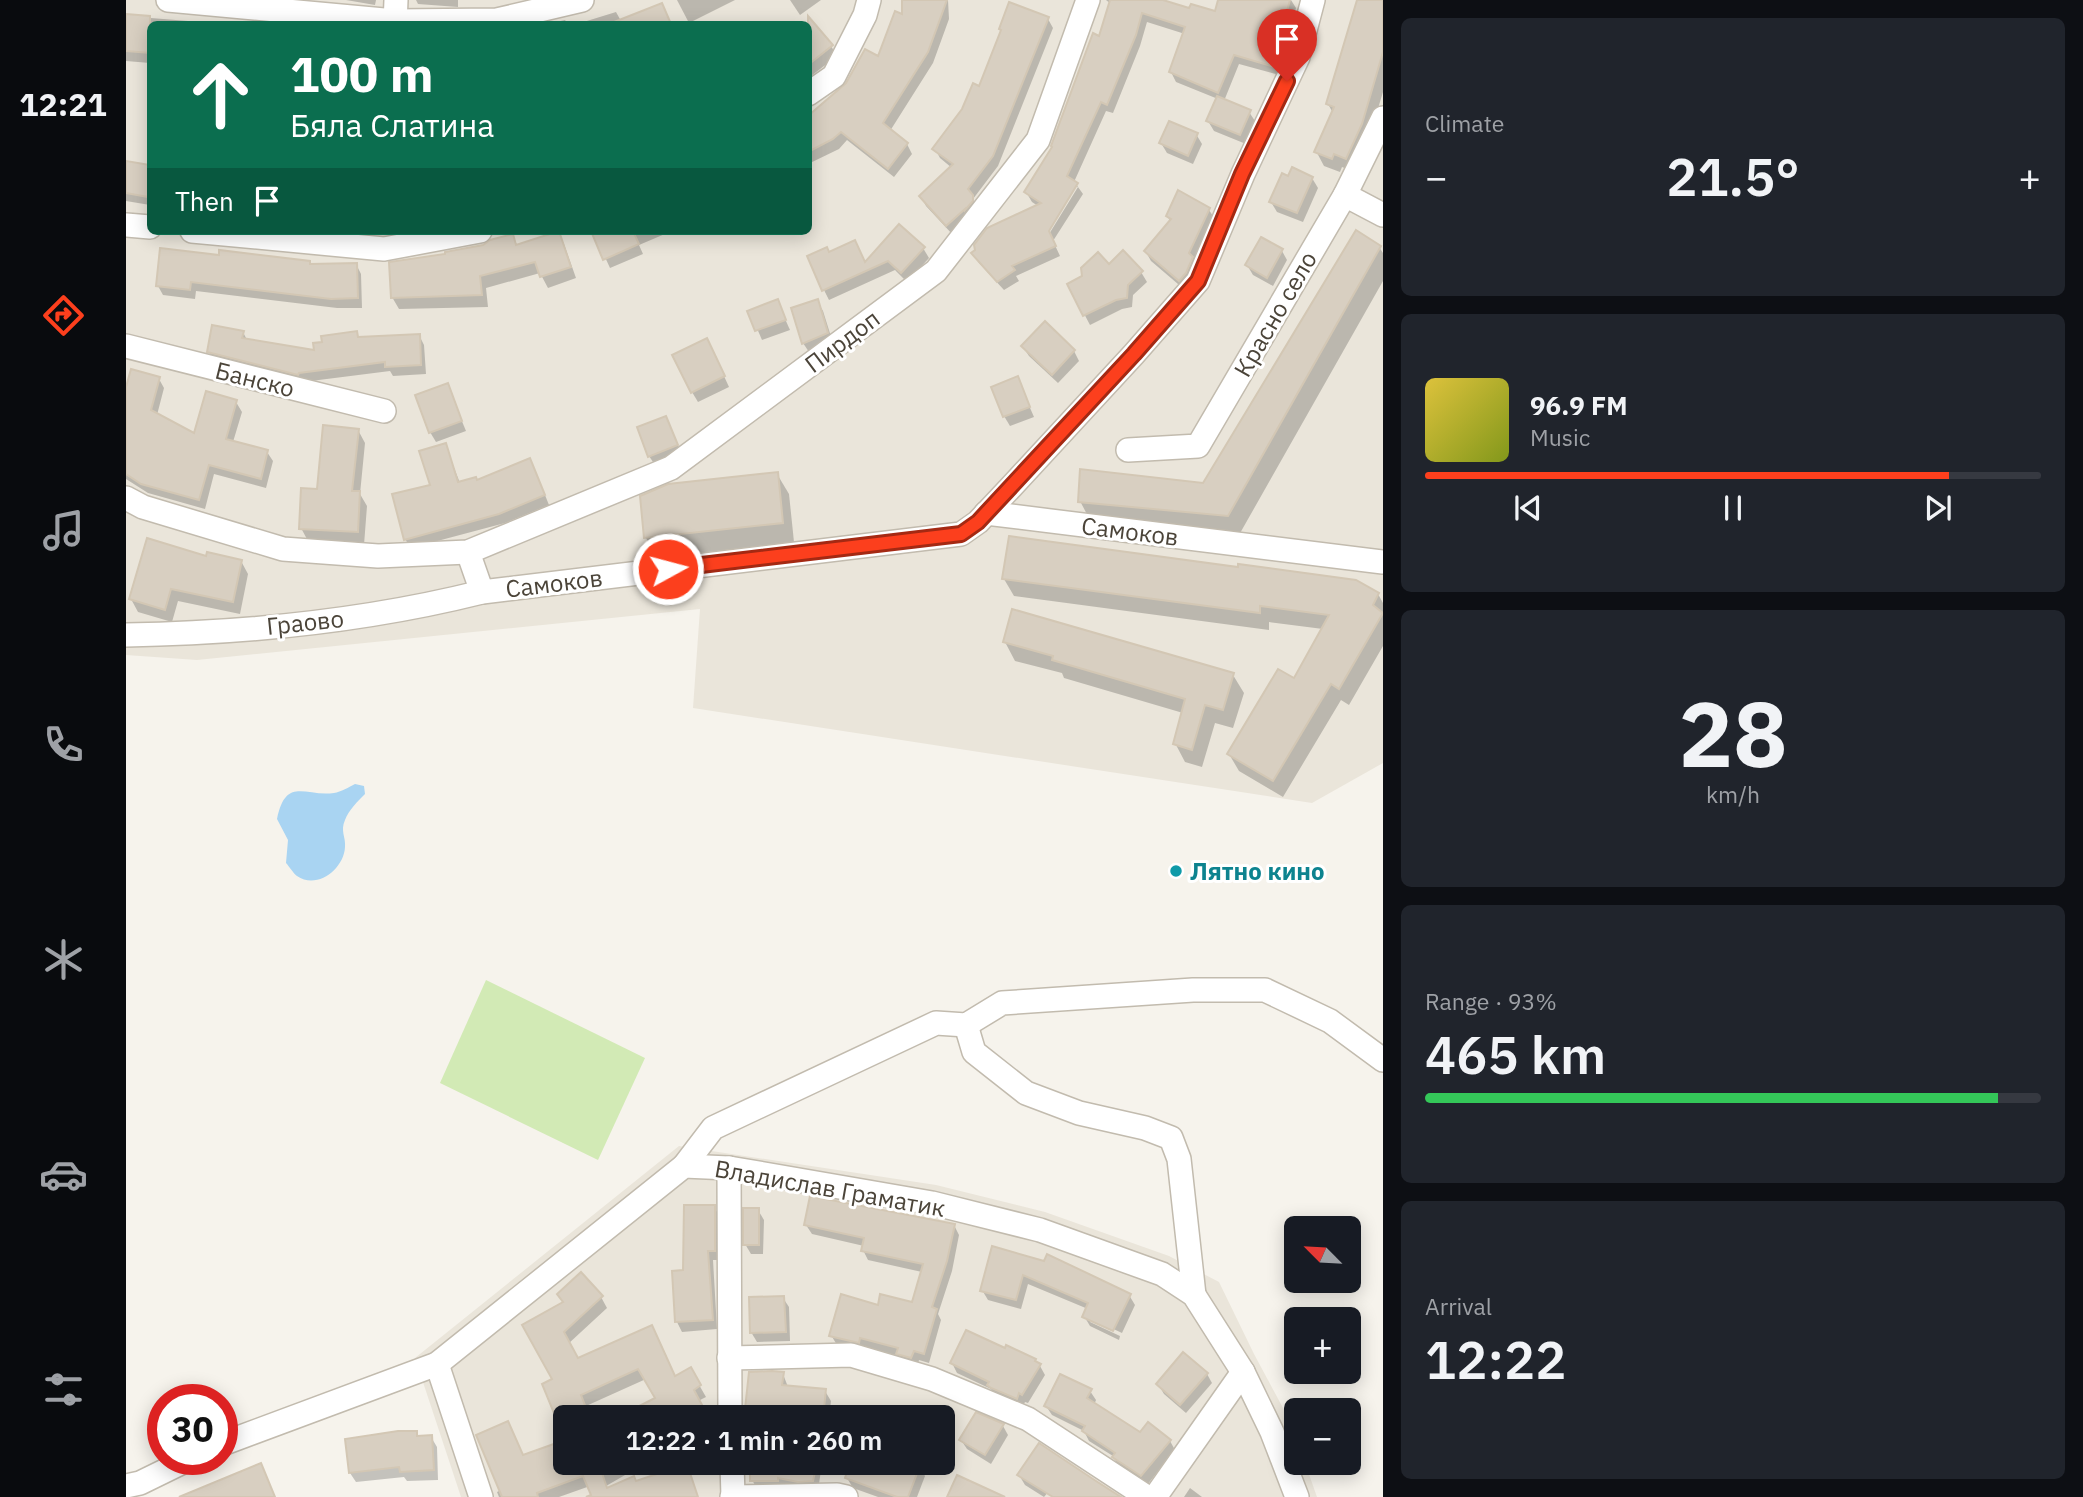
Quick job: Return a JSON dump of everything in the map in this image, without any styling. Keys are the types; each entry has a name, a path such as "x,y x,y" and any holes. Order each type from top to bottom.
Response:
{"street":[{"path":"168,0 497,20 582,0"},
{"name":"Пирдоп","path":"468,552 671,468 936,271 1038,140 1088,0"},
{"path":"986,513 1198,281 1242,174 1298,58 1313,0"},
{"path":"812,91 834,76 863,5"},
{"name":"Красно село","path":"1128,450 1198,446 1345,195 1383,118"},
{"path":"1345,195 1383,215"},
{"path":"126,225 147,227"},
{"path":"277,235 384,240 437,235"},
{"name":"Банско","path":"126,346 384,411"},
{"path":"126,498 143,507 284,549 378,556 468,552"},
{"name":"Самоков","path":"468,552 482,592 961,534 986,513 1383,562"},
{"name":"Граово","path":"126,635 186,634 316,622 426,606 482,592"},
{"path":"684,1166 713,1128 936,1023 966,1025 1002,1003 1193,990 1265,990 1331,1021 1383,1060"},
{"path":"966,1025 974,1052 1026,1093 1079,1113 1144,1128 1171,1138 1179,1159 1194,1295"},
{"name":"Владислав Граматик","path":"238,1438 437,1364 684,1166 729,1168 932,1203 1040,1230 1162,1274 1194,1295 1243,1372 1272,1432 1297,1497"},
{"path":"729,1168 730,1405"},
{"path":"729,1358 851,1355 932,1379 1028,1419 1147,1497"},
{"path":"437,1364 481,1497"},
{"path":"1155,1497 1243,1372"},
{"path":"133,1484 153,1475"},
{"path":"732,1475 733,1497 846,1497"}],"shaded area":[{"path":"126,0 1383,0 1383,763 1312,803 693,708 700,609 197,660 126,655"},
{"path":"679,1146 936,1185 1045,1212 1169,1256 1219,1282 1284,1410 1284,1475 1309,1475 1317,1497 461,1497 415,1358"}],"green space":[{"path":"486,980 645,1058 598,1160 440,1083"}],"water":[{"path":"355,784 364,786 365,794 345,820 345,847 340,863 335,870 321,879 305,880 297,876 286,863 288,840 277,819 286,797 298,791 334,793"}],"building":[{"path":"902,0 947,0 928,52 883,123 908,143 888,169 841,132 812,150 812,113 846,83 865,49 878,56 895,11 902,14"},
{"path":"1110,0 1163,0 1189,8 1191,4 1215,11 1218,0 1290,0 1281,33 1288,35 1278,68 1234,55 1218,93 1169,72 1185,27 1142,13 1136,35 1107,105 1101,102 1067,176 1078,183 1049,231 1056,246 1012,266 1015,270 997,282 971,253 975,250 974,245 987,228 1041,203 1024,192 1052,147 1093,33 1099,36"},
{"path":"1357,0 1383,0 1383,52 1362,124 1346,159 1334,154 1332,159 1314,152 1334,107 1326,104"},
{"path":"1009,2 1049,17 993,156 968,189 973,195 973,201 946,226 919,196 953,164 932,149 962,109 973,83 979,86"},
{"path":"662,3 670,21 617,21"},
{"path":"126,14 150,16 150,21 147,21 147,53 126,51"},
{"path":"808,16 833,45 812,62 812,21 808,21"},
{"path":"1217,96 1251,110 1240,135 1206,121"},
{"path":"1169,121 1198,133 1188,156 1159,143"},
{"path":"126,161 147,164 147,197 126,193"},
{"path":"1292,167 1313,177 1297,213 1269,202 1282,173 1288,176"},
{"path":"1178,190 1210,208 1189,253 1193,257 1179,281 1144,251 1171,219 1166,216"},
{"path":"899,224 925,247 901,273 888,261 822,291 807,256 827,247 829,252 855,240 865,262"},
{"path":"1356,230 1381,246 1228,516 1078,502 1080,469 1203,483"},
{"path":"509,235 513,235 516,245 547,235 560,235 571,267 540,277 535,262 480,276 482,295 391,298 389,262 445,254 483,245 490,240"},
{"path":"593,235 635,235 639,244 603,260"},
{"path":"1261,237 1283,249 1267,278 1245,265"},
{"path":"160,248 219,255 219,250 310,261 310,264 357,263 358,298 331,299 191,282 190,290 156,286"},
{"path":"1123,250 1143,271 1128,285 1127,298 1116,300 1083,316 1067,284 1082,276 1081,268 1098,252 1109,264"},
{"path":"778,299 786,320 755,331 747,311"},
{"path":"818,299 828,333 802,344 791,308"},
{"path":"1045,321 1075,350 1052,375 1021,346"},
{"path":"212,325 244,331 242,338 314,350 313,343 322,342 321,336 357,331 358,337 420,334 421,365 385,367 385,362 298,375 207,352"},
{"path":"707,338 725,376 691,393 672,355"},
{"path":"131,369 160,377 151,410 194,433 206,391 237,400 226,439 268,450 261,479 209,465 199,500 141,484 126,474 126,387"},
{"path":"1018,376 1030,407 1003,417 991,387"},
{"path":"448,383 462,421 429,433 415,395"},
{"path":"666,416 678,445 648,457 637,427"},
{"path":"323,425 359,429 352,491 360,491 358,532 299,529 301,488 317,489"},
{"path":"446,443 458,482 476,477 477,480 530,458 545,495 499,514 404,540 392,494 430,485 419,451"},
{"path":"778,472 783,523 644,538 640,496 668,484"},
{"path":"1009,536 1356,580 1379,593 1373,605 1383,613 1339,689 1331,684 1273,781 1227,754 1278,669 1294,678 1329,615 1260,606 1260,613 1002,579"},
{"path":"147,538 206,556 207,552 242,560 233,602 171,589 165,610 129,599"},
{"path":"1012,609 1234,673 1223,710 1205,705 1192,750 1173,744 1185,699 1052,660 1053,656 1003,642"},
{"path":"810,1196 955,1224 947,1261 932,1307 937,1309 924,1354 914,1351 911,1358 896,1354 898,1348 860,1338 859,1343 829,1336 841,1294 878,1305 880,1294 912,1302 923,1264 861,1251 864,1238 804,1225"},
{"path":"684,1205 715,1205 715,1251 708,1251 713,1320 675,1322 672,1271 683,1270"},
{"path":"743,1208 759,1208 759,1245 743,1245"},
{"path":"992,1246 1044,1261 1047,1254 1131,1294 1113,1331 1082,1317 1088,1303 1023,1275 1016,1300 980,1291"},
{"path":"581,1272 603,1296 564,1332 578,1358 652,1325 675,1376 691,1367 701,1385 694,1390 702,1405 641,1405 655,1398 638,1369 581,1395 585,1405 553,1405 553,1411 542,1384 552,1379 522,1325 563,1302 557,1294"},
{"path":"784,1296 786,1332 750,1333 749,1297"},
{"path":"966,1330 1005,1348 1006,1345 1041,1364 1017,1399 991,1388 987,1385 989,1382 950,1363"},
{"path":"1183,1352 1208,1373 1180,1405 1156,1384"},
{"path":"749,1372 784,1372 782,1385 826,1389 824,1405 745,1405"},
{"path":"1060,1374 1092,1389 1087,1398 1140,1432 1148,1422 1171,1440 1141,1476 1112,1457 1115,1453 1082,1431 1085,1426 1044,1406"},
{"path":"976,1412 1004,1424 985,1455 959,1440"},
{"path":"508,1421 523,1455 553,1444 553,1475 603,1475 607,1488 634,1476 636,1481 654,1475 691,1475 698,1497 586,1497 591,1495 583,1476 537,1493 538,1497 502,1497 476,1435"},
{"path":"417,1431 417,1436 432,1435 434,1470 400,1472 399,1467 349,1473 345,1439"},
{"path":"1039,1443 1121,1497 1053,1497 1017,1475"},
{"path":"261,1463 275,1497 179,1497 238,1475 238,1473"},
{"path":"750,1475 814,1475 813,1481 798,1482 778,1478 778,1481 750,1481"},
{"path":"846,1475 916,1475 908,1497 897,1497 845,1478"},
{"path":"957,1475 1005,1497 947,1497"}],"place":[{"name":"Лятно кино","path":"1176,871"}],"route":[{"path":"668,569 961,534 978,522 1198,281 1242,174 1287,81"}]}
